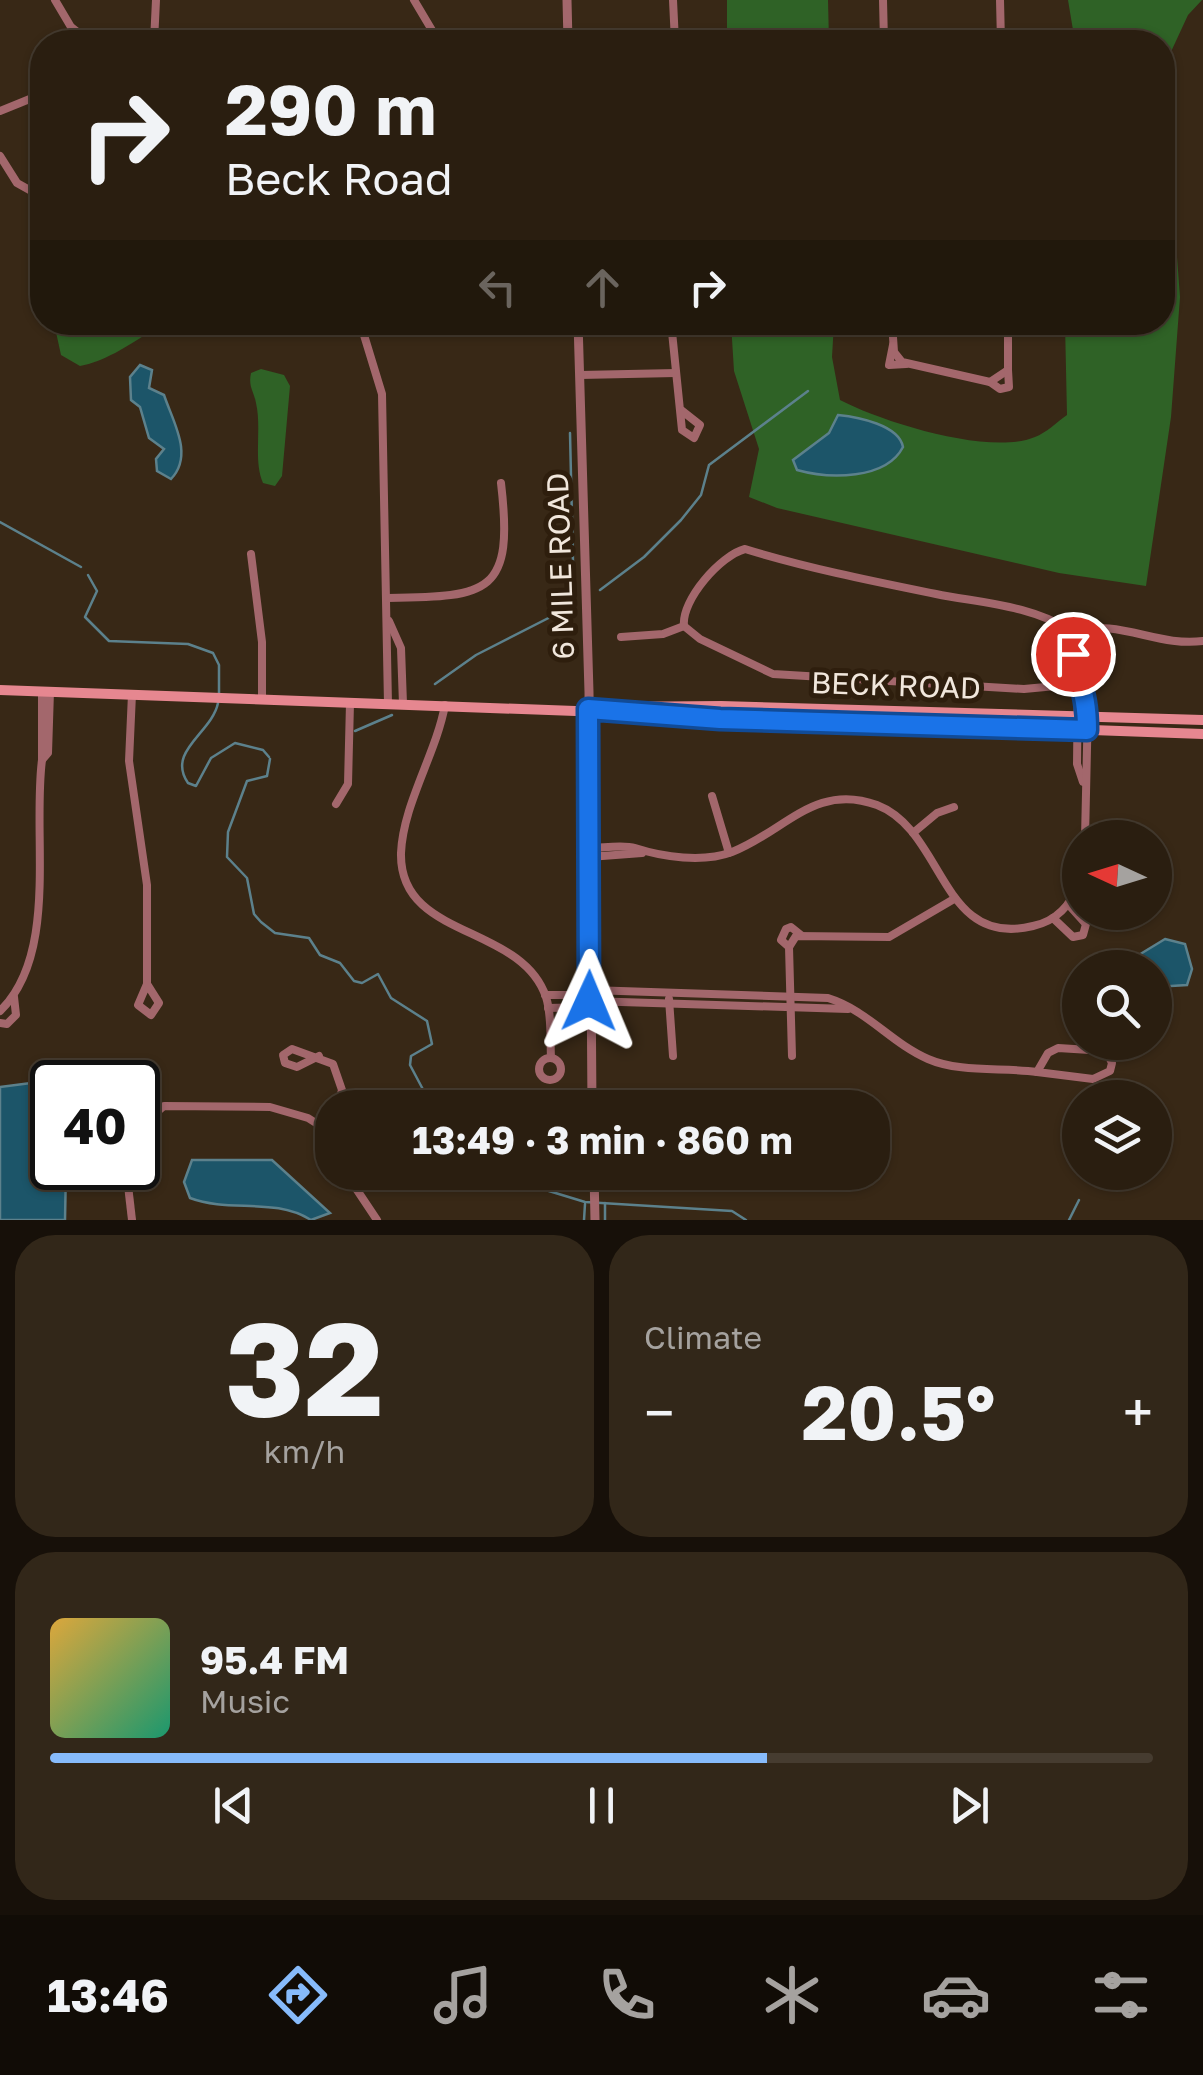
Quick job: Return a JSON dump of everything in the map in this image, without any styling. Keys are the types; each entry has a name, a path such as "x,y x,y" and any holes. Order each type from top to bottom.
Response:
{"main road":[{"name":"BECK ROAD","path":"0,690 1203,734"},
{"name":"BECK ROAD","path":"588,709 720,706 1203,720"}],"street":[{"path":"55,0 75,30"},
{"path":"155,30 156,0"},
{"path":"414,0 432,30"},
{"path":"567,0 568,30"},
{"path":"674,0 675,30"},
{"path":"883,0 884,30"},
{"path":"1000,0 1001,30"},
{"path":"0,111 30,99"},
{"path":"0,156 17,182 30,189"},
{"path":"364,335 382,394 388,704"},
{"name":"6 MILE ROAD","path":"578,335 588,709 592,1090"},
{"path":"672,335 680,410"},
{"path":"893,335 897,357 908,364 990,382 1001,379 1008,370 1008,335"},
{"path":"580,375 676,373"},
{"path":"388,598 455,596 472,591 492,576 503,558 508,536 501,482"},
{"path":"684,626 690,602 725,558 746,549 802,567 992,603 1058,623 1070,631 1106,626 1176,640 1203,641"},
{"path":"251,554 262,642 262,700"},
{"path":"388,619 401,648 403,704"},
{"path":"621,637 663,634 684,626"},
{"path":"684,626 700,640 773,674 1024,689 1056,686 1078,676"},
{"path":"1070,631 1078,676 1085,820"},
{"path":"0,1011 14,997 35,949 36,800 42,760 48,752 46,691"},
{"path":"132,694 129,760 147,885 147,984"},
{"path":"336,804 348,784 350,703"},
{"path":"445,705 402,845 407,884 433,916 508,950 528,968 545,995 551,1058"},
{"path":"712,796 729,853"},
{"path":"590,853 636,848 642,853 701,858 729,853 800,809 842,798 890,810 914,833 954,899 988,926 1016,930 1054,918 1062,910"},
{"path":"914,833 938,813 954,808"},
{"path":"792,1056 789,947 801,935 889,937 954,899"},
{"path":"1054,918 1062,926"},
{"path":"1066,930 1073,937 1083,935 1084,930"},
{"path":"548,1008 589,998 669,990 828,998 862,1012 913,1051 935,1062 1093,1079 1104,1076 1112,1063 1103,1050 1058,1048 1048,1053 1037,1072"},
{"path":"669,990 673,1056"},
{"path":"545,995 862,1012"},
{"path":"0,1023 7,1024 16,1015 14,997"},
{"path":"319,1056 333,1064 341,1082 339,1090"},
{"path":"160,1109 174,1104 286,1108 315,1123"},
{"path":"129,1190 132,1220"},
{"path":"357,1190 377,1220"},
{"path":"595,1190 595,1220"}],"green space":[{"path":"727,0 828,0 829,30 727,30"},
{"path":"1068,0 1202,0 1188,15 1175,43 1175,30 1073,30"},
{"path":"1175,230 1180,297 1171,417 1146,586 1059,573 777,508 749,497 759,449 734,371 732,335 833,335 832,357 840,400 936,434 1015,442 1035,437 1067,415 1065,335 1175,335"},
{"path":"57,335 145,335 89,364 80,366 61,355"},
{"path":"261,369 284,375 290,386 282,476 275,486 263,483 259,464 258,413 250,378 251,373"}],"water":[{"path":"140,365 152,370 149,388 164,395 180,438 181,460 171,479 157,471 156,459 164,449 149,438 140,407 131,400 130,377"},
{"path":"838,415 886,428 900,439 903,447 884,466 870,471 825,475 797,470 793,460 829,433"},
{"path":"1165,939 1185,944 1192,969 1187,985 1172,986 1172,950 1147,950"},
{"path":"30,1083 30,1190 66,1190 65,1220 0,1220 0,1087"},
{"path":"192,1160 272,1160 330,1213 311,1220 282,1209 221,1205 190,1198 184,1182"}],"waterway":[{"path":"600,590 644,557 681,520 701,495 709,465 808,391"},
{"path":"435,684 476,655 574,605 570,433"},
{"path":"0,522 81,567"},
{"path":"88,575 97,591 85,617 109,641 188,644 213,653 219,665 219,696"},
{"path":"218,703 186,752 183,772 188,783 196,786 211,758 235,743 263,750 269,757"},
{"path":"355,731 392,715"},
{"path":"270,759 267,776 247,781 228,832 227,857 247,878 254,914 261,922 275,933 309,938 320,955 340,963 354,981 362,983 378,974 391,998 427,1021 432,1044 411,1056 410,1065 423,1090"},
{"path":"546,1190 585,1202 732,1211 746,1220"},
{"path":"1069,1220 1079,1200"},
{"path":"605,1203 605,1220"},
{"path":"584,1220 585,1204"}],"route":[{"path":"589,1001 588,709 720,719 1087,730 1086,688 1078,676 1073,654"}]}
